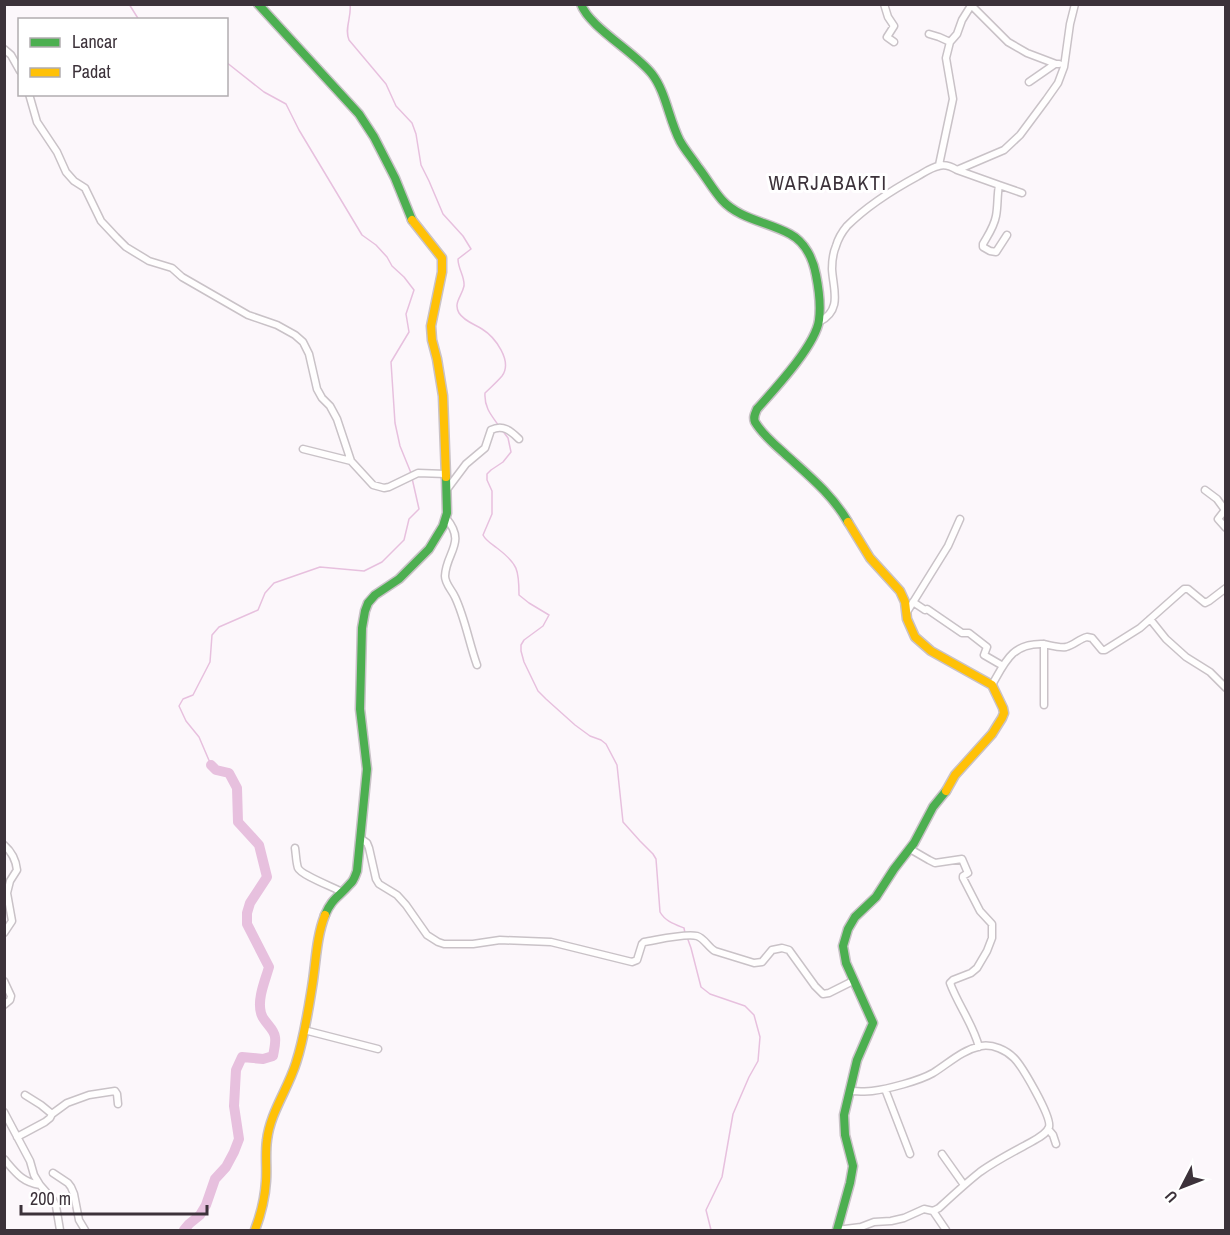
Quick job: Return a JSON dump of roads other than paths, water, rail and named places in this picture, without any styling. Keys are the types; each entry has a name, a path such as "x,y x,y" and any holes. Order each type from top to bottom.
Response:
{"street":[{"path":"581,4 590,20 652,74 665,100 680,141 722,200 734,211 785,231 803,245 812,259 819,292 819,322 804,351 757,409 754,418 763,433 834,500 870,558 900,591 912,633 924,646 992,685 1003,708 1002,718 985,743 955,776 948,789 933,807 910,849 872,902 855,917 844,940 843,952 846,963 873,1023 857,1060 849,1091 844,1115 844,1128 853,1166 837,1230 904,1218 924,1209 933,1211 981,1171 1038,1138 1048,1129 1050,1123 1044,1109 1016,1060 1009,1054 989,1045 960,1054 932,1074 885,1089 870,1092 849,1091"},
{"path":"884,4 894,26 887,38 894,42"},
{"path":"957,170 1004,150 1033,119 1052,92 1064,68 1075,4"},
{"path":"939,165 954,99 946,58 950,42 957,34 971,5 997,33 1014,46 1064,68"},
{"path":"255,1230 262,1210 266,1184 267,1140 273,1118 296,1064 312,987 321,926 329,906 352,883 357,871 367,769 360,709 362,628 365,611 375,595 399,579 429,549 446,518 448,488 443,396 431,326 442,272 442,258 412,220 395,178 374,137 358,114 304,56 265,6"},
{"path":"929,34 950,42"},
{"path":"4,49 11,55 18,67"},
{"path":"1029,82 1056,64"},
{"path":"30,96 38,122 57,152 66,172 85,189 101,221 116,237 149,261 172,268 182,277 248,315 277,325 303,342 309,354 317,389 337,419 351,461 373,485 389,487 418,473 446,474"},
{"path":"819,322 831,313 834,307 836,296 832,271 836,244 846,228 892,191 939,165 1022,193"},
{"path":"999,185 995,219 983,246 996,252 1007,235"},
{"path":"448,488 466,464 485,448 491,430 497,427 504,428 519,439"},
{"path":"303,449 351,461"},
{"path":"1205,490 1225,508 1225,512 1218,519 1226,528"},
{"path":"446,518 454,529 455,536 454,549 445,572 445,581 455,596 477,665"},
{"path":"907,612 948,546 960,519"},
{"path":"992,685 1013,652 1021,647 1044,644 1065,647 1084,637 1090,637 1102,650 1105,650 1140,628 1184,589 1189,590 1205,603 1226,588"},
{"path":"913,602 962,633 969,633 987,647 984,655 1003,666"},
{"path":"1150,619 1166,639 1186,657 1210,672 1226,688"},
{"path":"1044,644 1044,705"},
{"path":"360,838 368,845 379,884 406,904 428,935 444,944 473,944 500,940 551,942 634,962 644,942 693,936 699,937 715,951 754,963 764,961 772,950 778,947 789,950 823,994 853,981"},
{"path":"295,848 298,868 301,872 342,892"},
{"path":"4,933 12,921 7,893 10,881 17,870 16,863 6,849"},
{"path":"910,849 935,862 962,859 968,872 963,878 980,911 992,924 991,943 979,966 971,973 950,983 979,1047"},
{"path":"4,981 11,996 4,1005"},
{"path":"304,1030 378,1049"},
{"path":"885,1089 910,1154"},
{"path":"16,1137 45,1122 62,1106 77,1099 116,1092 118,1104"},
{"path":"25,1095 52,1114"},
{"path":"4,1112 30,1161 34,1175 56,1206 60,1230"},
{"path":"1048,1129 1056,1144"},
{"path":"942,1154 964,1185"},
{"path":"4,1159 28,1183 40,1185"},
{"path":"53,1173 71,1187 79,1220 85,1230"},
{"path":"933,1211 946,1230"}],"waterway":[{"path":"129,4 138,18"},
{"path":"350,4 347,31 349,40 386,84 396,106 412,123 421,165 443,214 463,236 471,249 458,259 464,286 457,309 464,318 482,329 497,343 504,357 505,370 502,376 485,393 487,407 499,426"},
{"path":"228,64 264,92 286,104 299,130 362,235 376,245 414,290 406,314 409,332 391,362 395,423 400,446 411,473"},
{"path":"502,430 508,438 511,452 503,462 487,474 492,491 492,514 483,535 513,563 518,573 519,595 549,615 543,626 524,640 521,645 524,662 538,691 575,725 606,744 617,765 623,822 656,859 660,912 667,920 684,928 685,933"},
{"path":"211,765 199,737 186,721 179,706 183,699 193,695 210,662 212,635 219,627 258,610 265,593 274,583 320,567 364,571 382,562 404,540 409,519 419,509 412,478"},
{"path":"184,1230 200,1215 215,1179 226,1167 239,1139 234,1106 236,1070 242,1057 263,1059 273,1056 275,1042 273,1031 262,1016 260,1008 262,990 269,967 247,924 250,903 267,877 259,845 238,822 237,788 229,773 216,770 211,765"},
{"path":"687,937 701,987 710,994 745,1006 754,1015 760,1037 758,1061 733,1114 722,1177 706,1210 711,1230"}],"district":[{"name":"WARJABAKTI","path":"828,183"}]}
